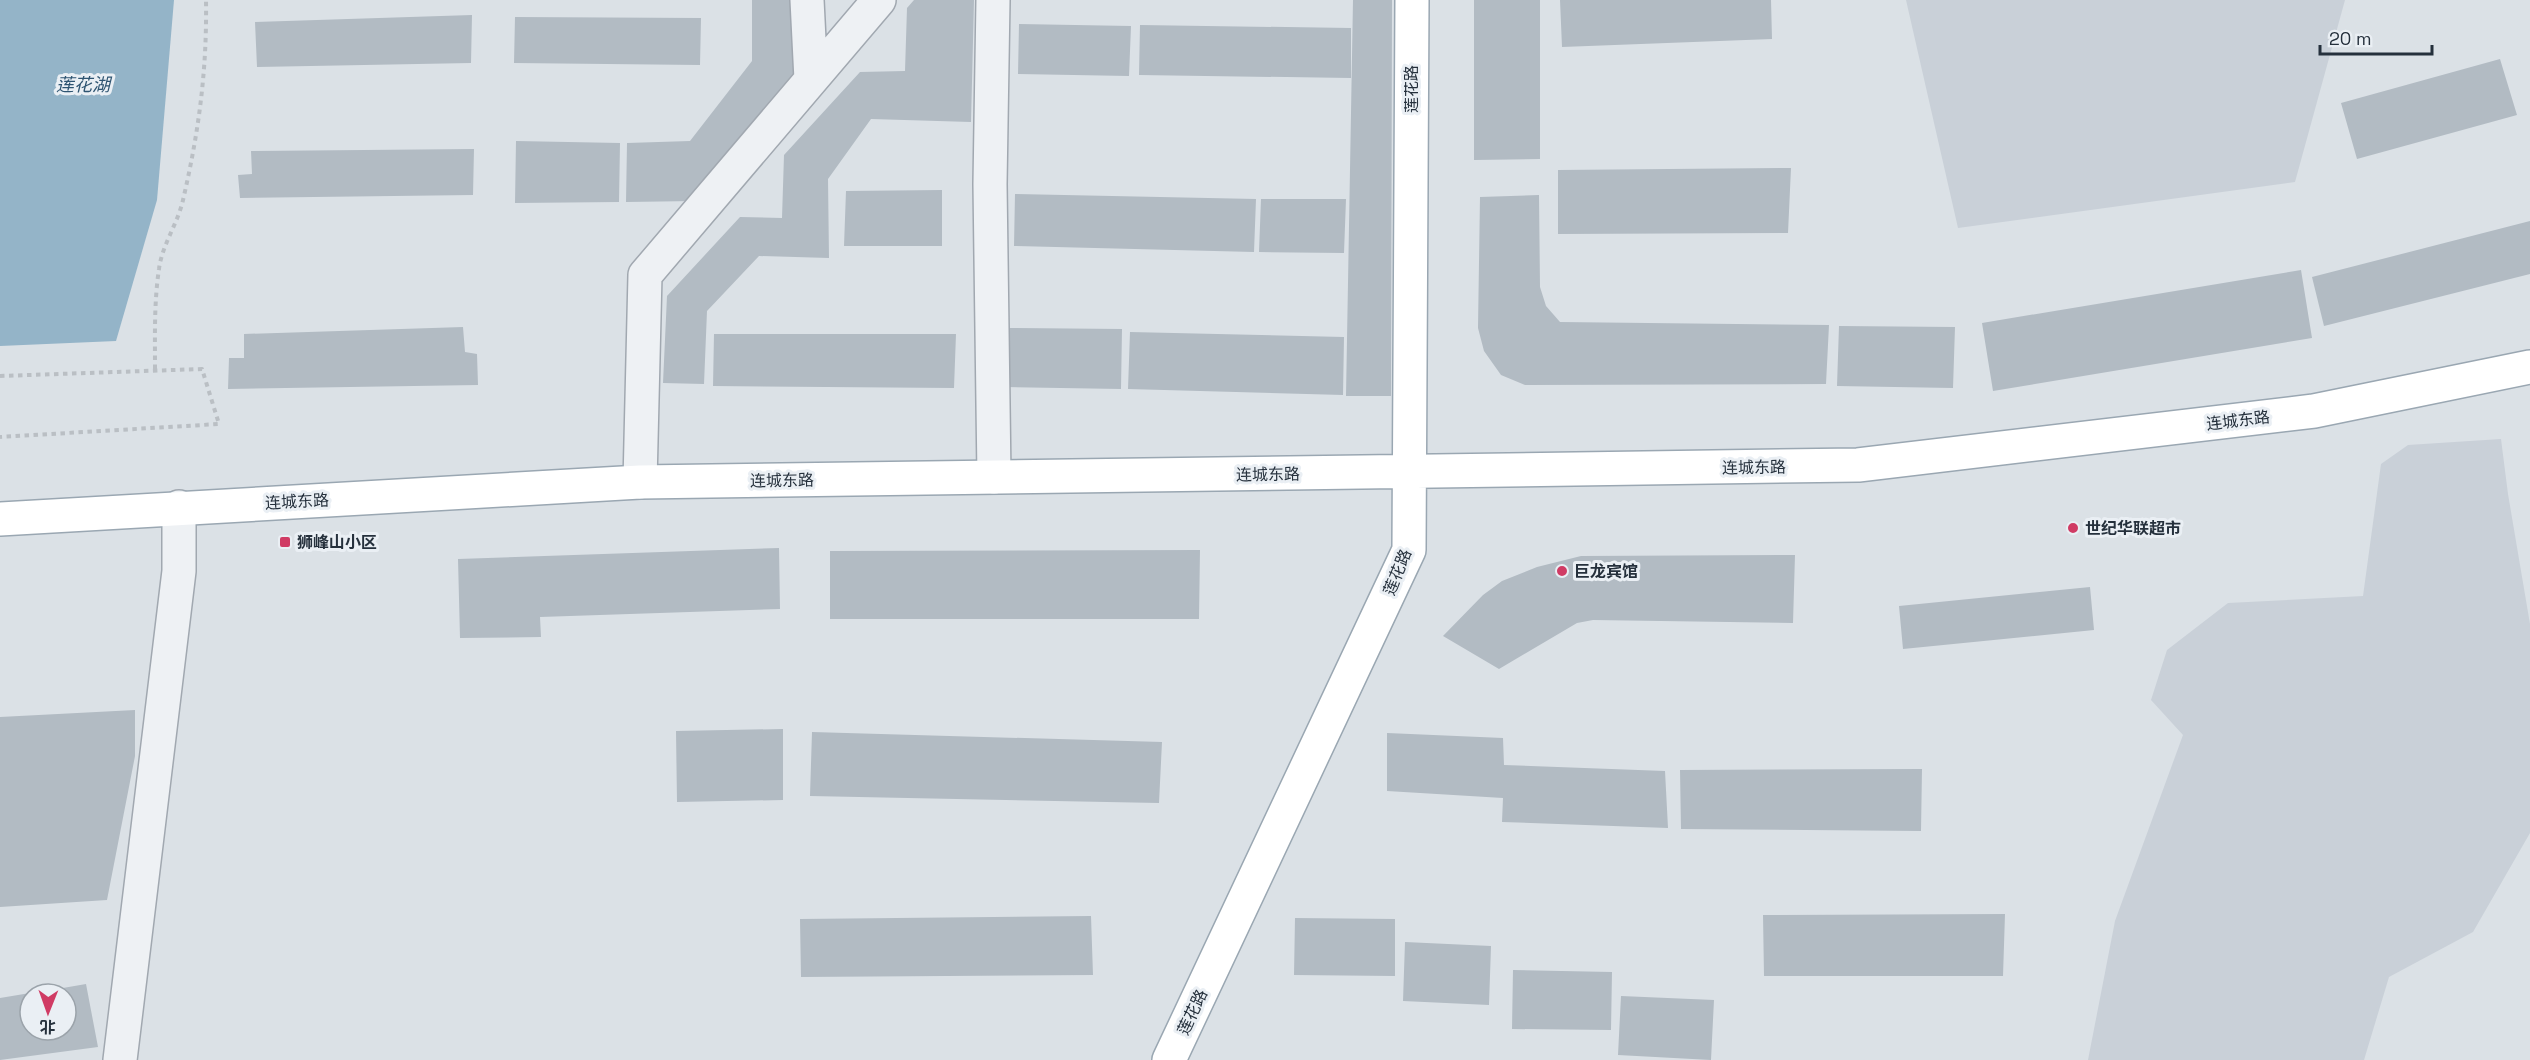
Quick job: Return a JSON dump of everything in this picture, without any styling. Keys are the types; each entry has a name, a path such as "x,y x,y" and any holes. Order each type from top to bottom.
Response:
{"main road":[{"name":"莲花路","path":"1169,1060 1409,550 1412,0"},
{"name":"连城东路","path":"0,519 640,482 1858,465 2314,411 2530,367"}],"lane":[{"path":"807,0 811,80"},
{"path":"640,482 645,275 879,0"},
{"path":"993,0 990,184 994,477"},
{"path":"120,1060 178,582 179,507"}],"path":[{"path":"155,369 159,266 183,202 202,104 207,37 206,0"},
{"path":"0,376 202,369 219,424 0,437"}],"shaded area":[{"path":"1906,0 2345,0 2295,182 1958,228"},
{"path":"2501,439 2530,624 2530,833 2473,932 2389,977 2364,1060 2088,1060 2115,921 2183,735 2151,700 2167,650 2228,603 2363,596 2381,464 2408,445"}],"water":[{"name":"莲花湖","path":"0,0 174,0 157,200 116,341 0,346"}],"building":[{"path":"752,0 795,0 798,81 695,201 626,202 627,143 690,141 752,61"},
{"path":"914,0 974,0 971,122 871,119 828,179 829,258 759,256 707,311 704,384 663,383 667,296 740,217 782,218 784,155 860,72 905,71 907,8"},
{"path":"1353,0 1392,0 1391,396 1346,396"},
{"path":"1474,0 1540,0 1540,159 1474,160"},
{"path":"1560,0 1771,0 1772,39 1562,47"},
{"path":"472,15 471,63 257,67 255,22"},
{"path":"515,17 701,18 700,65 514,63"},
{"path":"1019,24 1131,26 1129,76 1018,74"},
{"path":"1140,25 1351,28 1351,78 1139,75"},
{"path":"2500,59 2517,115 2357,159 2341,103"},
{"path":"516,141 620,143 619,202 515,203"},
{"path":"474,149 473,195 240,198 238,175 252,174 251,151"},
{"path":"1791,168 1788,233 1558,234 1558,170"},
{"path":"942,190 942,246 844,246 846,191"},
{"path":"1015,194 1256,199 1254,252 1014,246"},
{"path":"1539,195 1540,287 1546,306 1560,322 1829,325 1826,384 1525,385 1501,375 1484,351 1478,328 1480,197"},
{"path":"1261,199 1346,199 1344,253 1259,252"},
{"path":"2530,221 2530,274 2324,326 2312,277"},
{"path":"2301,270 2312,338 1993,391 1982,323"},
{"path":"1839,326 1955,327 1953,388 1837,386"},
{"path":"463,327 465,352 477,354 478,385 228,389 229,358 244,358 244,334"},
{"path":"1008,328 1122,329 1121,389 1007,387"},
{"path":"1130,332 1344,337 1343,395 1128,389"},
{"path":"714,334 956,334 954,388 713,386"},
{"path":"779,548 780,609 540,617 541,637 460,638 458,559"},
{"path":"1200,550 1199,619 830,619 830,551"},
{"path":"1795,555 1793,623 1593,620 1577,623 1499,669 1443,636 1483,595 1502,581 1537,567 1581,556"},
{"path":"2090,587 2094,630 1903,649 1899,606"},
{"path":"135,710 135,756 107,900 0,907 0,717"},
{"path":"783,729 783,800 677,802 676,731"},
{"path":"812,732 1162,742 1159,803 810,796"},
{"path":"1387,733 1503,738 1504,765 1665,771 1668,828 1502,822 1503,798 1387,791"},
{"path":"1922,769 1921,831 1681,829 1680,770"},
{"path":"2005,914 2003,976 1764,976 1763,915"},
{"path":"1091,916 1093,975 801,977 800,919"},
{"path":"1295,918 1395,919 1395,976 1294,975"},
{"path":"1405,942 1491,946 1489,1005 1403,1001"},
{"path":"1513,970 1612,972 1611,1030 1512,1029"},
{"path":"86,984 98,1047 0,1060 0,998 18,995 18,1042 78,1042 78,985"},
{"path":"1621,996 1714,1000 1711,1060 1618,1055"}],"place":[{"name":"世纪华联超市","path":"2073,528"},
{"name":"狮峰山小区","path":"285,542"},
{"name":"巨龙宾馆","path":"1562,571"}]}
